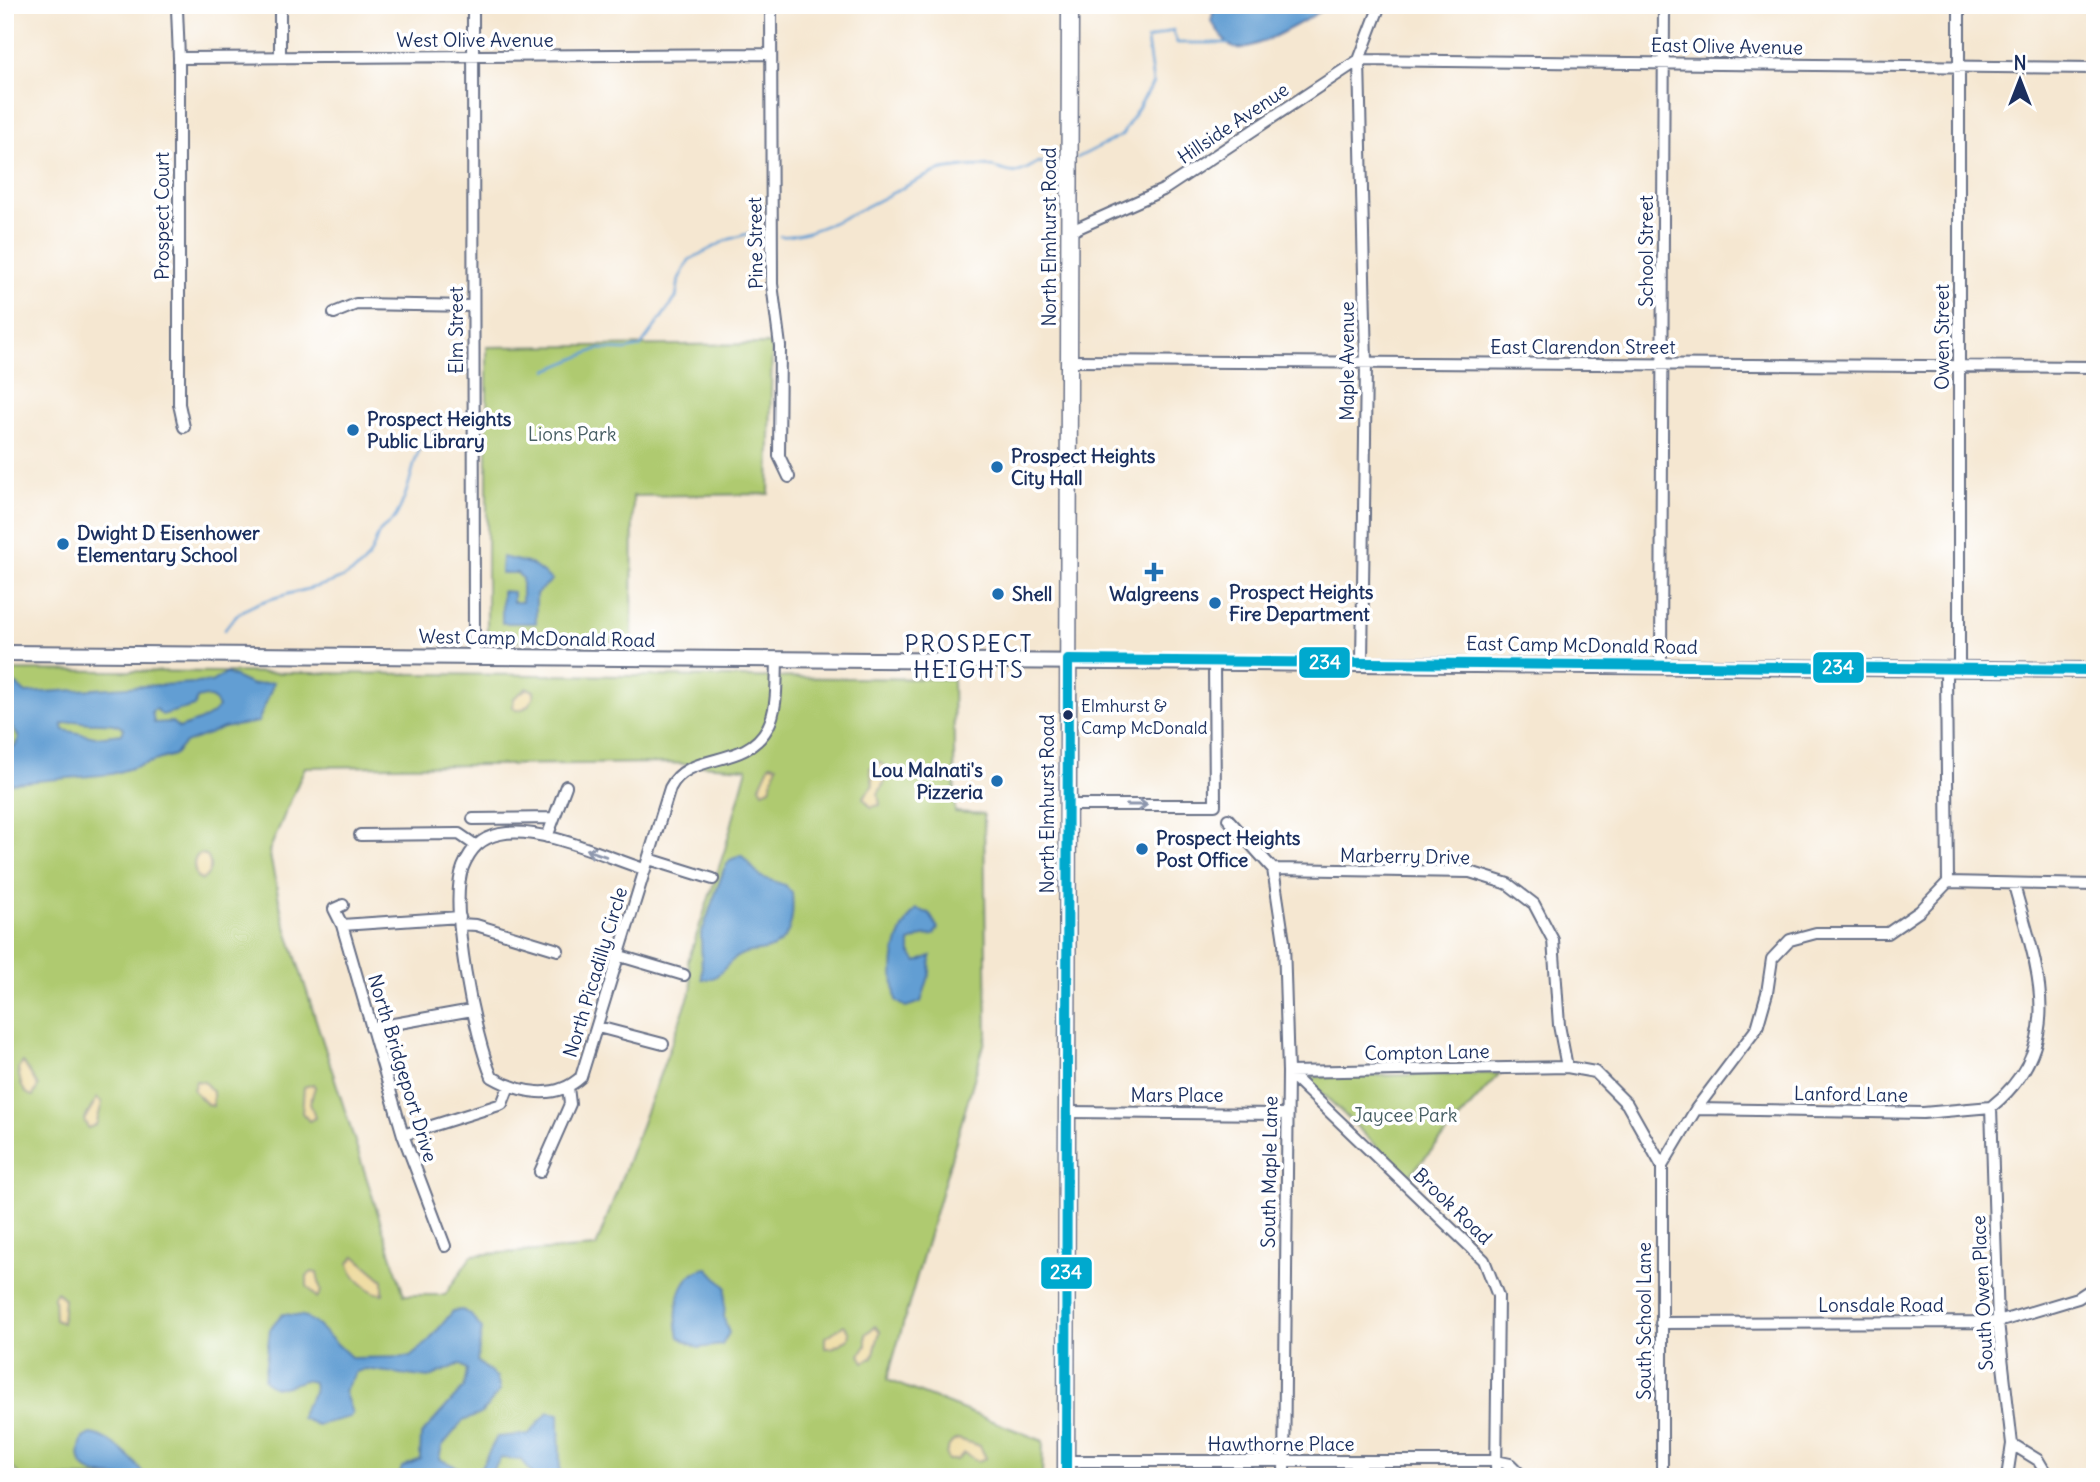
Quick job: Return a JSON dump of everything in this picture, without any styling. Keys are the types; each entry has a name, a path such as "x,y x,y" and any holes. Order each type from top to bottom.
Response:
{"main road":[{"name":"North Elmhurst Road","path":"1066,1469 1070,5"},
{"name":"West Camp McDonald Road","path":"5,653 474,655 777,662 1068,660"},
{"name":"East Camp McDonald Road","path":"1068,660 2095,670"}],"street":[{"name":"Prospect Court","path":"173,5 177,9 179,58 180,404 184,427"},
{"path":"280,5 280,57"},
{"name":"Elm Street","path":"473,5 474,655"},
{"name":"Pine Street","path":"771,5 772,284 780,345 779,456 789,477"},
{"path":"1359,60 1380,5"},
{"name":"School Street","path":"1661,665 1664,5"},
{"name":"Owen Street","path":"1952,670 1959,366 1959,5"},
{"name":"West Olive Avenue","path":"179,58 771,54"},
{"name":"Hillside Avenue","path":"1069,232 1163,190 1359,60"},
{"name":"East Olive Avenue","path":"1359,60 2095,68"},
{"name":"Maple Avenue","path":"1359,60 1366,363 1362,662"},
{"path":"334,313 356,303 473,306"},
{"name":"East Clarendon Street","path":"1070,361 2095,367"},
{"path":"713,879 647,864 675,778 690,766 727,759 749,747 768,728 775,706 777,662"},
{"path":"1069,805 1214,805 1214,662"},
{"path":"1567,1067 1595,1072 1627,1104 1662,1166 1696,1109 1757,1028 1767,993 1772,959 1790,940 1816,933 1888,933 1920,912 1948,882 1952,670"},
{"path":"547,837 566,786"},
{"path":"473,819 552,818"},
{"path":"1228,819 1273,869"},
{"name":"North Picadilly Circle","path":"475,845 504,833 547,837 647,864 581,1077 568,1087"},
{"path":"360,835 459,834 475,845 462,870 460,920 472,1010 492,1077 509,1086 538,1093 568,1087 570,1104 540,1172"},
{"name":"Marberry Drive","path":"1273,869 1470,872 1508,884 1534,904 1553,940 1559,1025 1567,1067"},
{"name":"South Maple Lane","path":"1273,869 1284,942 1288,1072 1284,1477"},
{"path":"1948,882 2095,886"},
{"path":"1991,1107 2002,1098 2025,1068 2039,1035 2042,985 2014,885"},
{"name":"North Bridgeport Drive","path":"343,905 334,909 342,925 402,1135 445,1246"},
{"path":"342,925 460,920 558,950"},
{"path":"620,956 684,975"},
{"path":"371,1028 472,1010"},
{"path":"598,1027 663,1044"},
{"name":"Compton Lane","path":"1288,1072 1567,1067"},
{"name":"Brook Road","path":"1288,1072 1484,1260 1498,1296 1496,1477"},
{"path":"402,1135 502,1104 509,1086"},
{"name":"Lanford Lane","path":"1696,1109 1923,1113 1991,1107"},
{"name":"South Owen Place","path":"1991,1107 1998,1322 2012,1444 2007,1477"},
{"name":"Mars Place","path":"1066,1112 1287,1114"},
{"name":"South School Lane","path":"1662,1166 1662,1477"},
{"name":"Lonsdale Road","path":"1661,1323 1998,1322 2078,1298 2095,1287"},
{"path":"2012,1444 2038,1460 2048,1477"},
{"name":"Hawthorne Place","path":"1066,1469 1284,1461 1496,1461"},
{"path":"1496,1461 1510,1464 1523,1477"}],"green space":[{"name":"Lions Park","path":"772,344 769,494 633,496 632,642 487,641 487,347"},
{"path":"5,670 953,679 955,812 984,814 987,1034 887,1380 1043,1441 1042,1477 21,1477 5,1459","holes":["668,763 747,768 725,849 688,961 692,988 596,1247 472,1255 445,1295 404,1295 282,914 269,851 305,767"]},
{"name":"Jaycee Park","path":"1500,1073 1408,1177 1308,1079 1309,1077"}],"sand":[{"path":"527,688 534,691 533,698 526,707 516,710 513,707 514,698"},
{"path":"879,762 884,766 886,779 878,794 880,805 871,807 863,798 873,785 870,768"},
{"path":"770,764 777,765 770,788 763,791 760,786"},
{"path":"200,854 206,855 210,865 202,880 197,877 194,864 195,858"},
{"path":"23,1062 38,1086 33,1096 26,1092 20,1082 18,1069"},
{"path":"196,1081 204,1082 213,1092 213,1106 208,1105 193,1090"},
{"path":"313,1084 315,1087 310,1103 315,1118 309,1121 302,1113 304,1087"},
{"path":"97,1098 102,1103 96,1125 88,1128 84,1120"},
{"path":"355,1256 383,1280 383,1294 367,1288 357,1279 349,1263"},
{"path":"312,1272 317,1273 321,1291 317,1298 307,1286 307,1276"},
{"path":"57,1292 64,1299 62,1323 55,1320 54,1296"},
{"path":"844,1325 850,1333 849,1339 832,1348 825,1348 825,1338"},
{"path":"875,1326 880,1331 873,1357 864,1362 860,1355 866,1346 866,1334"},
{"path":"958,1439 980,1446 986,1458 978,1461 964,1453 957,1460 948,1460 948,1448"}],"water":[{"path":"1215,5 1329,5 1280,34 1240,48 1229,45 1211,21"},
{"path":"502,557 531,564 552,580 536,594 536,623 502,623 502,591 513,592 513,602 522,602 522,578 517,573 501,573"},
{"path":"226,673 252,685 274,682 258,722 224,728 185,743 174,755 112,774 5,784 5,748 15,746 19,738 5,715 5,675 26,693 211,682","holes":["206,696 214,700 218,707 206,718 179,728 172,722 154,723 152,711 156,709 162,715 195,706 197,698","77,721 114,724 124,729 122,734 95,737 64,730 62,724"]},
{"path":"741,855 761,877 785,885 792,893 790,926 783,940 776,945 741,955 713,978 702,979 701,935 724,869 730,860"},
{"path":"916,909 929,913 938,928 934,935 923,936 910,942 910,952 917,962 931,956 930,973 921,1002 906,1007 896,1001 893,964 902,930"},
{"path":"708,1268 726,1287 724,1318 729,1333 722,1345 698,1348 679,1337 677,1305 690,1277"},
{"path":"462,1310 470,1314 482,1329 477,1361 497,1378 500,1391 481,1414 463,1421 442,1446 439,1459 476,1476 497,1437 529,1434 548,1412 559,1414 560,1477 535,1477 521,1460 501,1458 488,1477 399,1477 402,1467 420,1459 421,1435 464,1387 467,1370 460,1364 428,1378 365,1369 356,1372 344,1391 352,1413 350,1417 317,1425 301,1418 314,1392 313,1382 304,1380 278,1387 268,1384 264,1379 270,1329 283,1314 303,1316 315,1323 352,1358 410,1357 427,1343 453,1311"},
{"path":"90,1434 105,1439 121,1450 145,1477 108,1476 87,1470 81,1463 79,1452 83,1438"}],"waterway":[{"path":"1077,158 1122,135 1153,83 1147,40 1173,30 1177,43 1228,43"},
{"path":"780,236 815,230 941,171 984,166 1015,173 1038,162 1051,164 1064,160"},
{"path":"548,370 598,349 626,350 640,347 676,298 679,279 689,260 727,240 750,233 763,235"},
{"path":"225,630 236,616 251,606 333,582 365,562 379,533 397,514 423,443 446,422 465,414"}],"transit line":[{"name":"234","path":"1068,660 2095,670"},
{"name":"234","path":"1066,1477 1068,660"}],"place":[{"name":"Prospect Heights Public Library","path":"353,430"},
{"name":"Prospect Heights City Hall","path":"997,467"},
{"name":"Dwight D Eisenhower Elementary School","path":"63,544"},
{"name":"Walgreens","path":"1154,572"},
{"name":"Shell","path":"998,594"},
{"name":"Prospect Heights Fire Department","path":"1215,603"},
{"name":"Elmhurst & Camp McDonald","path":"1068,715"},
{"name":"Lou Malnati's Pizzeria","path":"997,781"},
{"name":"Prospect Heights Post Office","path":"1142,849"}],"district":[{"name":"PROSPECT HEIGHTS","path":"969,657"}]}
